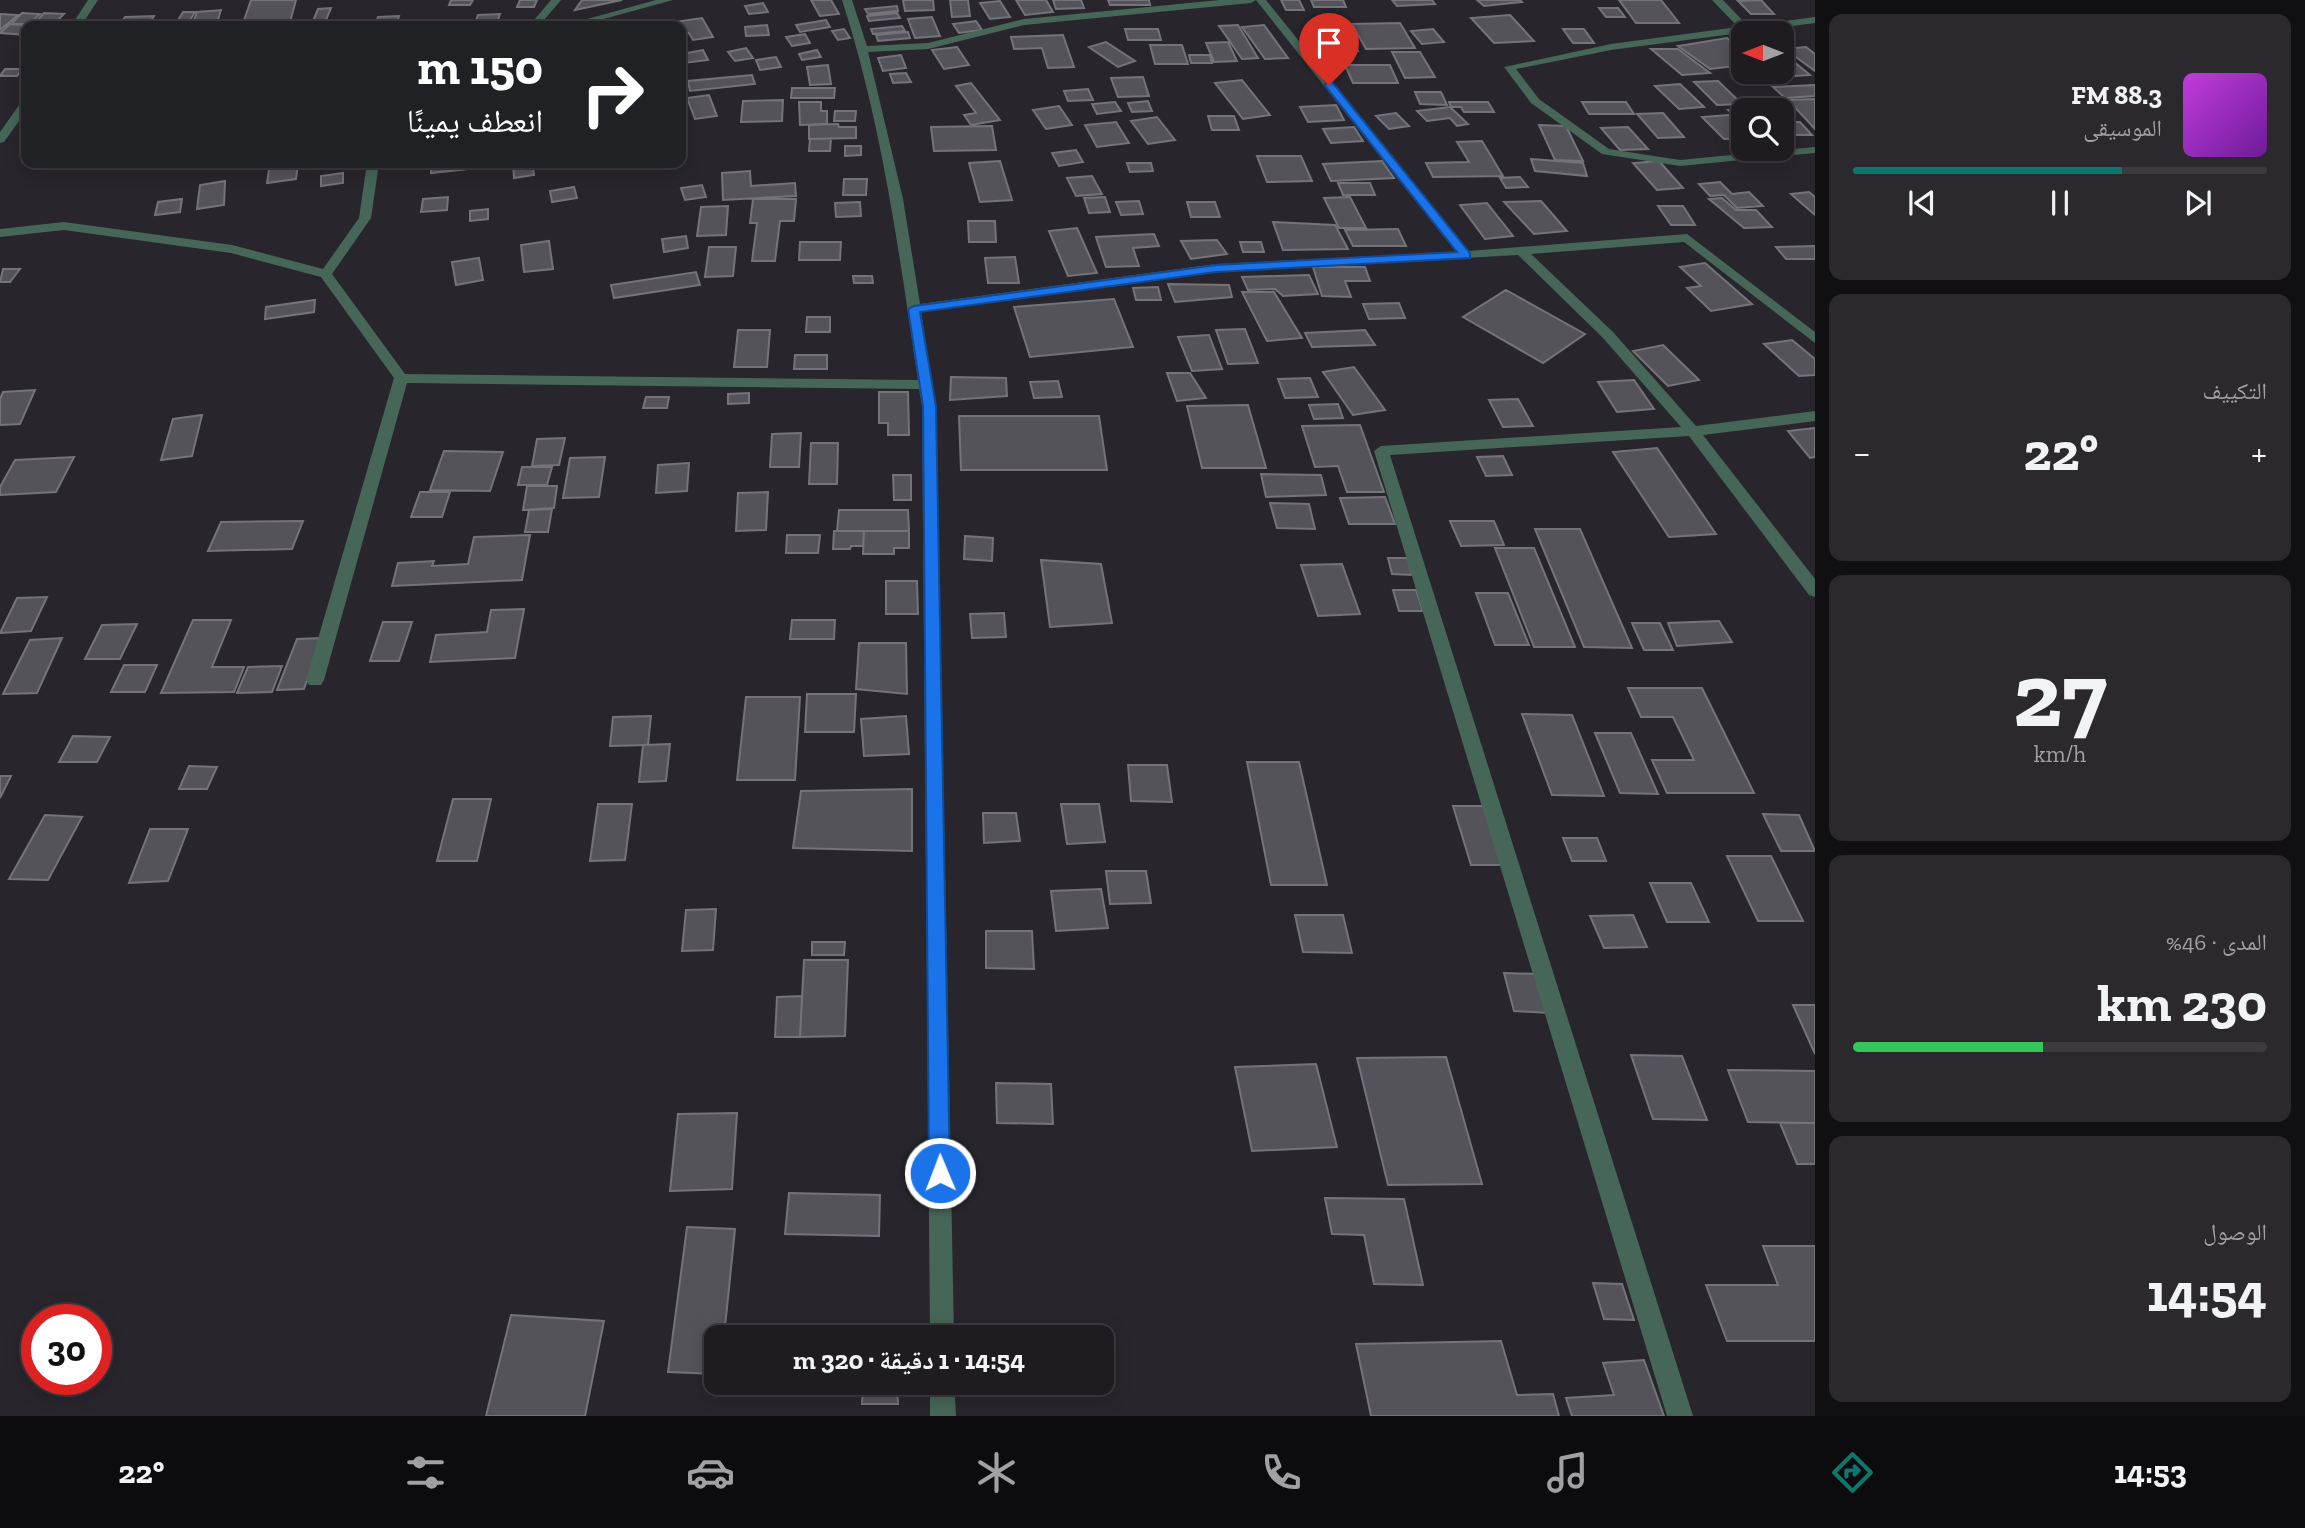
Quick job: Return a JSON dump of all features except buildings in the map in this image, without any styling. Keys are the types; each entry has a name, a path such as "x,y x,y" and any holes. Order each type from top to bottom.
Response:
{"street":[{"path":"79,21 93,0"},
{"path":"538,21 556,0"},
{"path":"586,21 668,0"},
{"path":"847,0 863,49 897,199 929,406 942,1325"},
{"path":"863,49 928,46 1024,22 1189,3 1251,0"},
{"path":"1261,0 1465,255"},
{"path":"1717,0 1738,21"},
{"path":"1794,22 1815,20"},
{"path":"1731,29 1611,47 1509,67 1535,101 1606,152 1680,163 1815,149"},
{"path":"8,136 21,112"},
{"path":"326,274 366,218 372,168"},
{"path":"0,233 64,226 232,249 326,274 401,378"},
{"path":"914,309 1216,268 1465,255 1687,237 1815,339"},
{"path":"1521,251 1608,335 1693,431 1815,591"},
{"path":"401,378 926,385"},
{"path":"315,680 401,378"},
{"path":"1680,1416 1381,451 1693,431 1815,416"},
{"path":"942,1395 943,1416"}],"route":[{"path":"940,1173 929,406 914,309 1216,268 1465,255 1329,85"}]}
